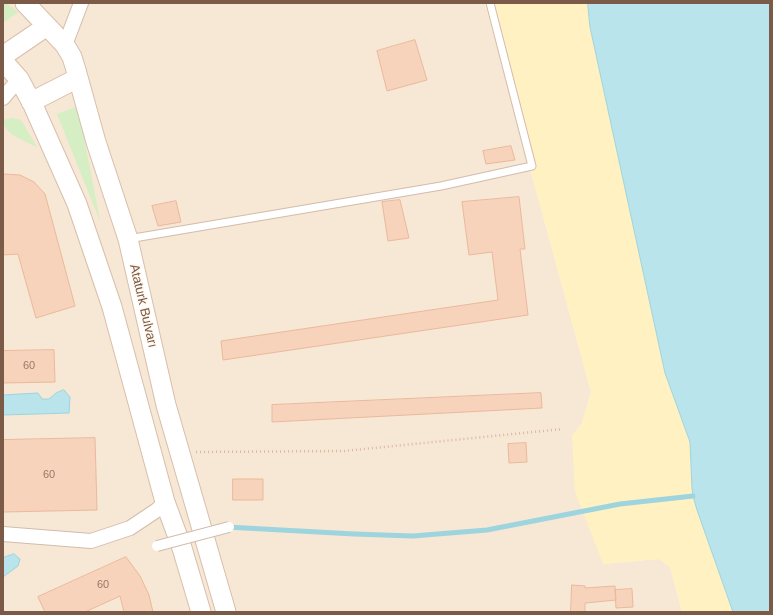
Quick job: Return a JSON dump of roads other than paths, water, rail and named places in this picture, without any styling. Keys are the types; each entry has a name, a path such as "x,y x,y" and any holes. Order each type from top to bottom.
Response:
{"main road":[{"path":"26,3 66,45"},
{"path":"3,56 47,26"},
{"name":"Ataturk Bulvarı","path":"66,45 72,57 96,142 128,239 165,398 226,612"},
{"path":"3,61 19,79 31,102 77,204 112,307 165,502 182,548 201,612"},
{"path":"31,102 78,78"}],"street":[{"path":"66,45 81,3"},
{"path":"3,98 19,79"},
{"path":"3,534 91,541 130,528 157,510 165,502"},
{"path":"157,546 229,527"}],"lane":[{"path":"128,239 441,186 532,166 490,3"}],"water":[{"path":"588,3 770,3 770,612 733,612 697,510 692,488 690,442 665,373 590,27"},
{"path":"64,390 70,397 69,413 3,415 3,395 38,393 42,399 49,399 56,393"},
{"path":"14,554 20,559 18,566 3,577 3,558"}],"waterway":[{"path":"227,527 413,536 487,530 620,504 693,496"}]}
